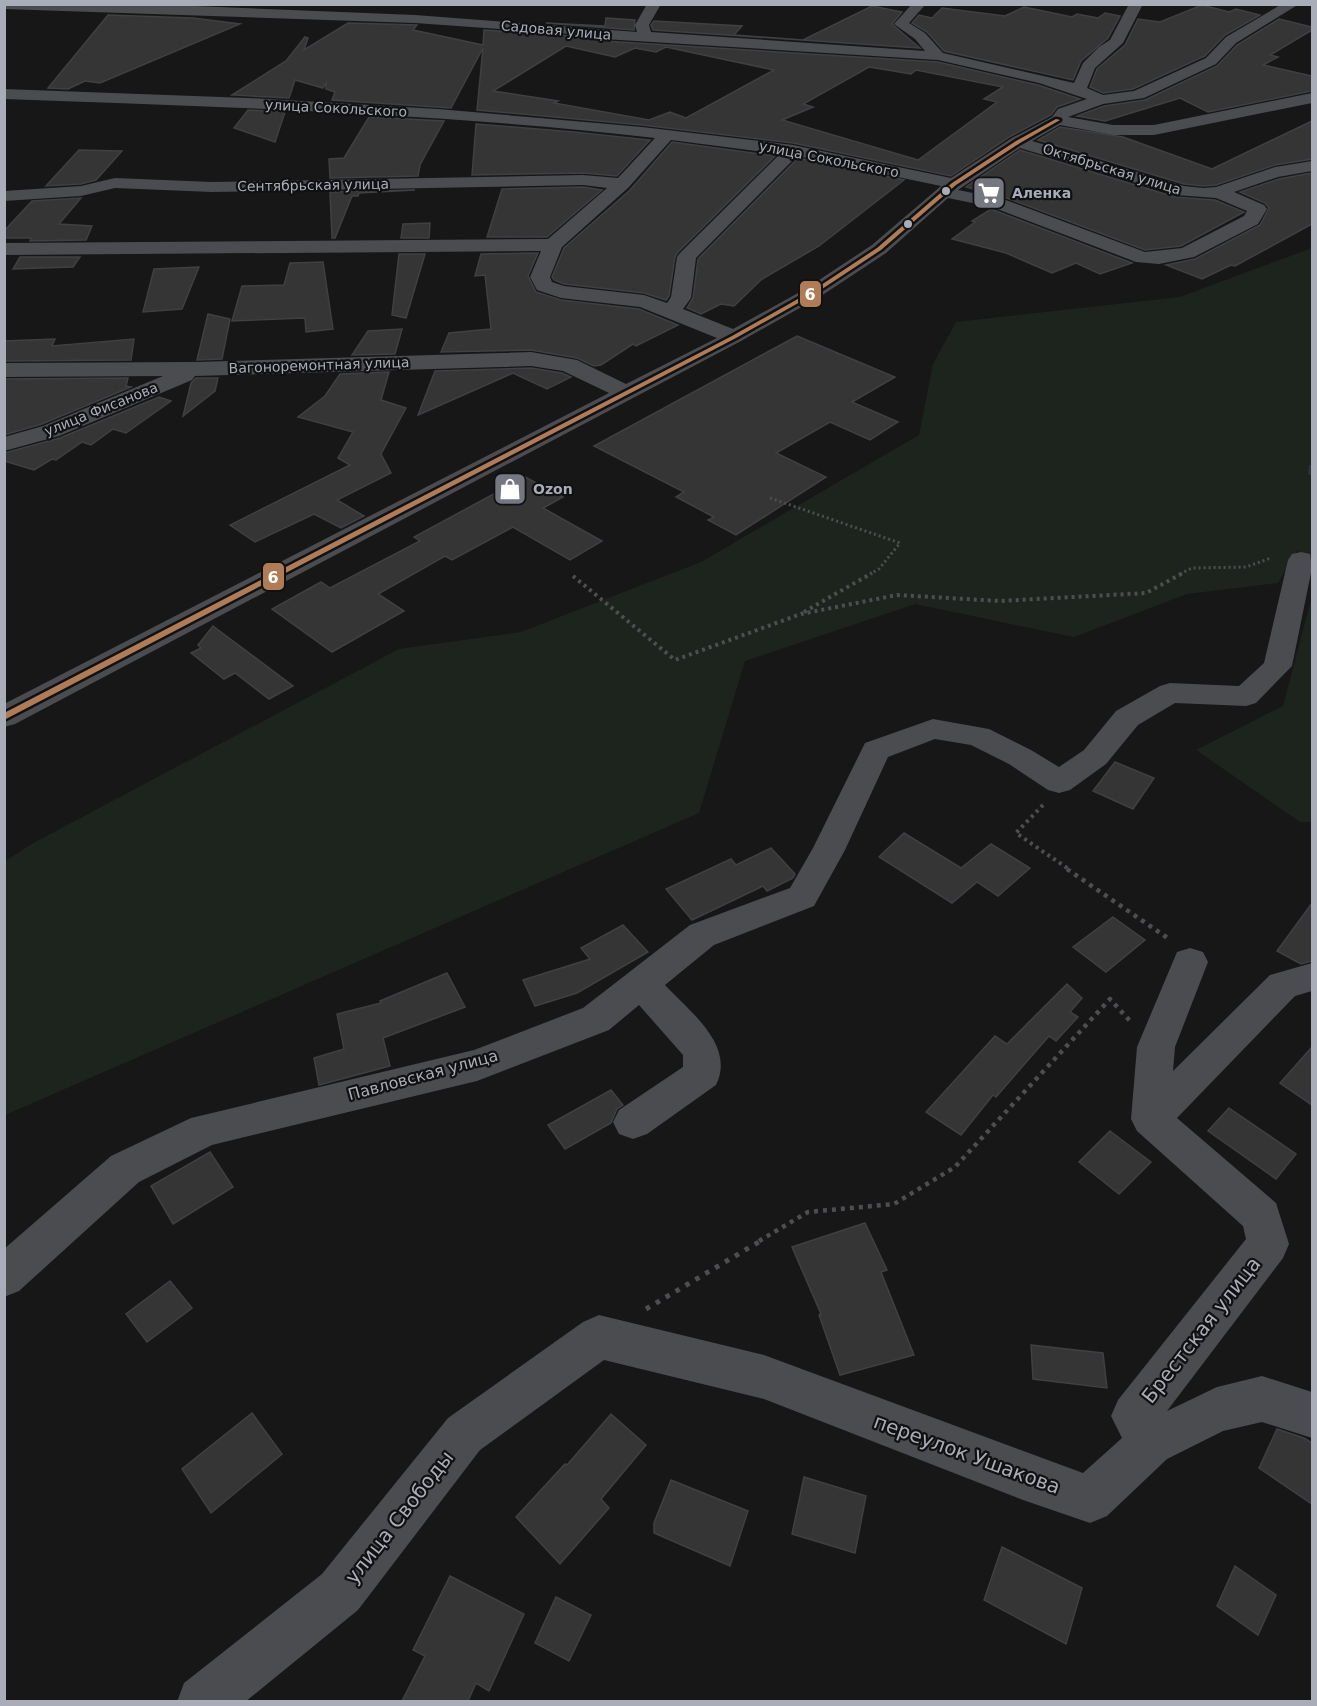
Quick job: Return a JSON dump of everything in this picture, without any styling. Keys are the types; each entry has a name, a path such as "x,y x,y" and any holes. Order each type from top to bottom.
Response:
{"street":[{"path":"645,36 642,25 654,4"},
{"path":"920,4 901,24 920,36 938,56"},
{"path":"1079,89 1088,66 1104,50 1116,44 1136,4"},
{"name":"Октябрьская улица","path":"4,717 734,337 814,292 879,249 949,188 1018,142 1058,120 1064,112 1101,100 1138,95 1211,61 1231,40 1293,4"},
{"name":"Садовая улица","path":"4,5 305,10 570,30 604,35 938,56 972,66 1051,80 1079,89 1101,100"},
{"name":"улица Сокольского","path":"4,94 248,103 438,114 667,135 793,150 949,188"},
{"path":"1058,120 1113,130 1154,130 1312,98"},
{"path":"667,135 622,184 553,245 540,277 544,286 561,292 644,301 734,337"},
{"name":"Октябрьская улица","path":"949,188 997,203 1143,258 1159,258 1187,253 1251,220 1258,209 1218,192 1182,191 1018,142"},
{"path":"670,312 681,298 687,257 793,150"},
{"path":"1218,192 1275,172 1312,166"},
{"name":"Сентябрьская улица","path":"4,196 81,191 115,183 212,187 584,180 622,184"},
{"path":"4,249 553,245"},
{"name":"Вагоноремонтная улица","path":"4,370 197,369 531,359 569,365 626,393"},
{"name":"улица Фисанова","path":"4,444 51,431 197,369"},
{"name":"Павловская улица","path":"4,1277 125,1169 206,1130 477,1065 597,1019 702,935 802,897 829,850 876,750 933,729 978,736 1020,757 1059,782 1095,757 1127,718 1170,693 1246,696 1278,666 1301,560"},
{"path":"1151,1119 1156,1047 1190,962"},
{"path":"1151,1119 1283,985 1312,977"},
{"path":"633,1122 703,1074 701,1050 641,983"},
{"name":"Брестская улица","path":"1151,1119 1261,1216 1268,1244 1134,1416 1151,1443"},
{"name":"переулок Ушакова","path":"599,1337 764,1377 1023,1476 1090,1499 1151,1443 1217,1410 1262,1399 1312,1415"},
{"name":"улица Свободы","path":"203,1701 340,1592 464,1434 599,1337"}],"path":[{"path":"770,498 900,543 879,568 801,614"},
{"path":"573,576 675,660 801,614 897,595 1000,601 1146,593 1192,568 1246,567 1281,554 1301,560"},
{"path":"1048,800 1016,833 1174,942 1190,962"},
{"path":"599,1337 808,1212 894,1204 955,1167 1110,999 1156,1047"}],"shaded area":[{"path":"1312,248 1312,557 1297,551 1278,583 1187,594 1074,637 915,604 745,661 699,813 5,1115 5,861 35,842 399,649 521,632 701,562 919,435 933,364 956,322 1180,297"},
{"path":"1312,596 1312,822 1300,822 1196,750 1283,706"}],"building":[{"path":"1202,5 1229,12 1236,9 1260,15 1225,35 1205,56 1133,89 1103,93 1090,87 1097,69 1125,45 1138,19 1160,22"},
{"path":"872,6 902,12 892,24 920,48 653,30 651,25 654,21 742,26 734,35 803,40"},
{"path":"1024,7 1072,17 1077,14 1098,18 1105,13 1120,16 1108,38 1081,61 1073,80 944,51 927,32 912,23 919,15 932,18 942,8 1005,16"},
{"path":"108,15 193,18 240,24 100,83 85,81 68,89 48,88"},
{"path":"606,18 635,20 634,30 546,23 605,26"},
{"path":"1279,19 1312,27 1312,30 1270,55 1278,57 1263,65 1312,76 1312,91 1208,112 1180,98 1105,121 1077,116 1104,106 1145,100 1217,66 1237,45"},
{"path":"348,23 417,25 413,30 483,45 484,30 570,36 604,41 938,62 1038,85 1080,99 1057,107 1051,115 1011,136 951,176 793,143 642,125 477,110 483,48 451,108 332,100 335,92 326,89 326,83 323,88 295,80 289,98 232,95 286,61 305,37 308,38 304,50","holes":["566,46 615,57 635,48 656,52 666,47 774,70 686,118 670,112 649,120 554,103 558,101 493,91","869,67 911,74 916,70 1003,87 984,99 997,102 918,160 782,120 813,107 803,104"]},
{"path":"248,110 285,112 275,142 234,128"},
{"path":"369,117 444,121 420,165 418,176 330,178 329,159 344,158"},
{"path":"1312,121 1312,159 1275,165 1216,185 1203,186 1184,184 1038,140 1060,127 1123,137 1212,169"},
{"path":"476,124 650,140 617,176 583,173 472,175"},
{"path":"672,142 775,156 678,252 675,257 669,296 666,300 644,293 564,284 554,280 552,277 564,248 630,190"},
{"path":"79,150 122,151 96,180 81,184 46,186"},
{"path":"1020,150 1175,197 1215,200 1244,212 1181,246 1145,250 1004,197 966,187"},
{"path":"798,158 904,180 819,246 762,279 734,306 721,304 701,314 687,308 693,298 698,259"},
{"path":"1312,173 1312,224 1235,266 1231,265 1202,279 1166,265 1195,259 1260,225 1269,208 1265,203 1240,192 1279,179"},
{"path":"583,187 602,190 547,237 487,237 502,189"},
{"path":"415,190 359,193 358,196 352,196 335,238 332,238 330,192"},
{"path":"81,198 59,224 92,226 86,240 30,241 31,238 4,238 4,231 32,201"},
{"path":"991,209 1132,263 1100,274 1076,263 1052,273 1006,253 952,239 975,222 972,221"},
{"path":"430,223 429,238 401,238 403,224"},
{"path":"538,253 528,276 536,292 561,300 639,309 678,325 636,346 633,344 601,365 594,366 577,358 531,350 441,352 449,333 491,329 485,275 475,276 481,254"},
{"path":"399,254 425,254 406,318 392,315"},
{"path":"20,257 80,257 73,267 13,269"},
{"path":"323,262 333,329 306,332 305,318 232,321 242,286 284,285 290,263"},
{"path":"199,267 182,309 143,312 154,269"},
{"path":"208,314 230,319 222,359 197,360"},
{"path":"402,329 395,354 352,355 368,331"},
{"path":"797,336 895,377 852,402 898,422 870,440 830,422 776,453 826,477 736,535 708,520 714,517 676,497 684,492 594,446"},
{"path":"55,339 52,346 134,339 131,360 4,361 4,341"},
{"path":"531,368 562,373 571,377 547,389 513,373 418,415 435,371"},
{"path":"389,372 381,400 406,408 381,454 391,473 337,500 364,516 341,528 314,514 255,542 230,525 350,465 338,458 353,432 298,417 325,396 340,374"},
{"path":"128,378 126,386 131,387 42,424 4,435 4,379"},
{"path":"196,378 218,378 215,391 183,416 191,383"},
{"path":"159,397 171,401 126,433 113,429 91,445 82,442 56,460 52,459 34,470 4,461 4,453 60,438"},
{"path":"525,477 563,497 543,508 602,541 570,560 513,527 452,560 445,556 378,594 404,611 332,652 272,609 321,582 330,588 420,541 414,537"},
{"path":"213,626 293,686 269,699 235,673 224,679 191,653 201,648 198,645"},
{"path":"1115,762 1154,778 1133,809 1093,791"},
{"path":"904,833 961,868 991,844 1030,868 998,896 977,882 952,903 879,857"},
{"path":"771,848 795,874 793,878 767,891 763,886 692,920 666,889 731,859 736,865"},
{"path":"1312,903 1312,961 1301,964 1277,951"},
{"path":"1113,917 1145,940 1106,972 1073,947"},
{"path":"623,925 648,952 577,993 535,1006 523,980 590,959 581,948"},
{"path":"447,973 465,1007 383,1038 390,1066 319,1085 314,1058 344,1049 337,1014 381,1003 380,1001"},
{"path":"1067,984 1082,998 1070,1012 1078,1017 1056,1041 1049,1036 996,1097 993,1095 961,1135 926,1112 995,1036 1007,1044"},
{"path":"1312,1047 1312,1105 1280,1083"},
{"path":"611,1090 623,1105 617,1109 611,1123 565,1149 548,1125"},
{"path":"1229,1108 1296,1154 1276,1179 1208,1131"},
{"path":"1110,1131 1151,1162 1119,1194 1079,1162"},
{"path":"210,1152 233,1187 173,1224 151,1186"},
{"path":"865,1223 887,1270 881,1272 914,1355 840,1375 819,1315 821,1314 792,1247"},
{"path":"170,1281 192,1308 147,1342 126,1314"},
{"path":"1031,1345 1103,1353 1107,1388 1033,1379"},
{"path":"252,1413 282,1454 211,1513 182,1469"},
{"path":"611,1414 646,1445 601,1499 609,1508 560,1564 516,1517 565,1464 567,1465"},
{"path":"1277,1429 1312,1443 1312,1504 1259,1468"},
{"path":"804,1477 866,1496 855,1553 792,1534"},
{"path":"671,1480 748,1511 730,1566 654,1533 654,1523"},
{"path":"1002,1547 1082,1588 1066,1644 984,1600"},
{"path":"1235,1566 1276,1595 1258,1635 1217,1606"},
{"path":"450,1576 524,1614 489,1691 476,1683 468,1701 402,1701 425,1656 413,1650"},
{"path":"556,1597 591,1615 569,1661 535,1643"}],"waterway":[{"path":"1312,467 1312,474"}],"transit line":[{"name":"6","path":"4,717 734,337 814,292 879,249 954,184 1018,142 1058,120"}],"place":[{"name":"Аленка","path":"989,193"},
{"name":"Ozon","path":"510,489"}]}
